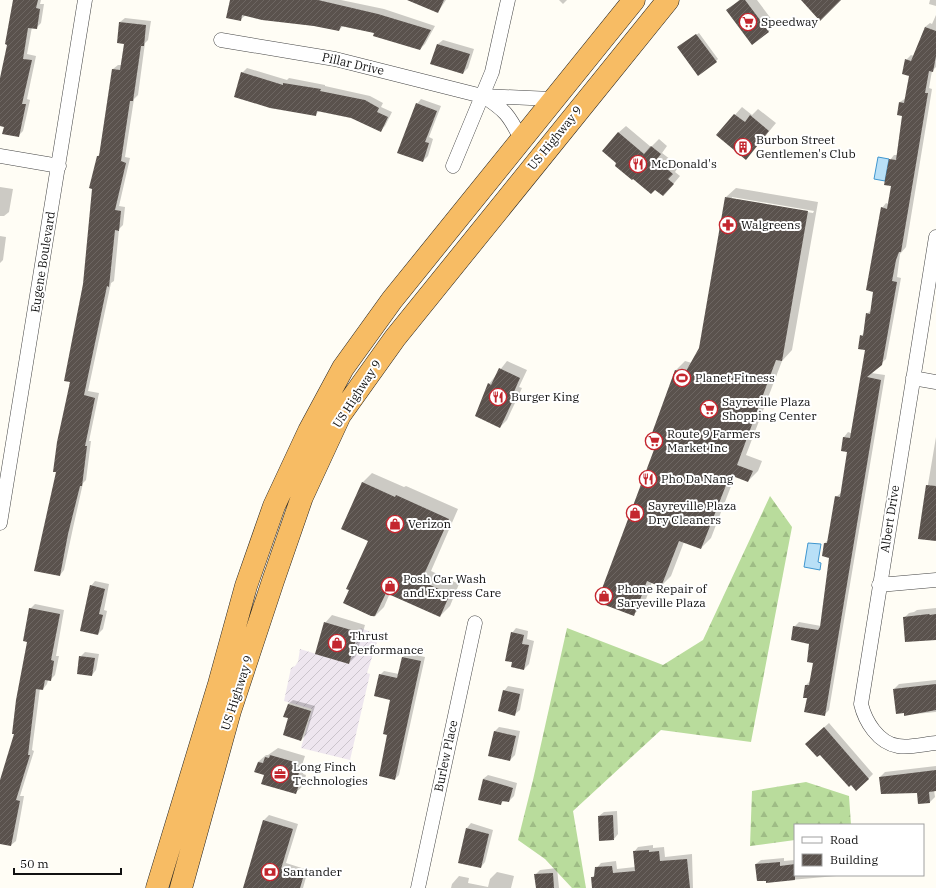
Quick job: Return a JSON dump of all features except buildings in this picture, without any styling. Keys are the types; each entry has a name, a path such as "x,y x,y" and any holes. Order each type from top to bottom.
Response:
{"highway":[{"name":"US Highway 9","path":"157,888 219,684 246,586 274,506 309,431 343,368 392,300 552,99 634,0"},
{"name":"US Highway 9","path":"181,888 230,711 278,566 302,497 340,415 395,338 668,0"},
{"path":"189,862 190,888"}],"street":[{"name":"Eugene Boulevard","path":"0,523 86,0"},
{"path":"453,166 492,72 508,0"},
{"name":"Pillar Drive","path":"221,40 335,59 482,96 552,99"},
{"name":"Pillar Drive","path":"482,96 501,108 510,118 520,139"},
{"path":"0,156 59,166"},
{"name":"Albert Drive","path":"936,237 860,704 863,715 874,731 888,742 898,746 936,743"},
{"path":"913,378 936,382"},
{"path":"879,585 936,580"},
{"name":"Burlew Place","path":"418,888 475,623"}],"shaded area":[{"path":"360,628 379,635 367,673 370,674 350,760 301,748 312,709 284,701 291,668 298,662 300,649 349,664"}],"green space":[{"path":"770,496 792,527 751,742 661,730 573,811 586,888 572,888 545,859 518,840 567,628 663,665 703,640"},
{"path":"806,782 849,796 851,824 794,824 794,840 750,846 752,791"}],"water":[{"path":"878,157 889,159 885,181 874,179"},
{"path":"808,543 821,544 818,562 821,563 820,570 804,567"}],"place":[{"name":"Speedway","path":"748,22"},
{"name":"Burbon Street Gentlemen's Club","path":"743,147"},
{"name":"McDonald's","path":"638,164"},
{"name":"Walgreens","path":"728,225"},
{"name":"Planet Fitness","path":"682,378"},
{"name":"Burger King","path":"498,397"},
{"name":"Sayreville Plaza Shopping Center","path":"709,409"},
{"name":"Route 9 Farmers Market Inc","path":"654,441"},
{"name":"Pho Da Nang","path":"648,479"},
{"name":"Sayreville Plaza Dry Cleaners","path":"635,513"},
{"name":"Verizon","path":"395,524"},
{"name":"Posh Car Wash and Express Care","path":"390,586"},
{"name":"Phone Repair of Saryeville Plaza","path":"604,596"},
{"name":"Thrust Performance","path":"337,643"},
{"name":"Long Finch Technologies","path":"280,774"},
{"name":"Santander","path":"270,872"}]}
